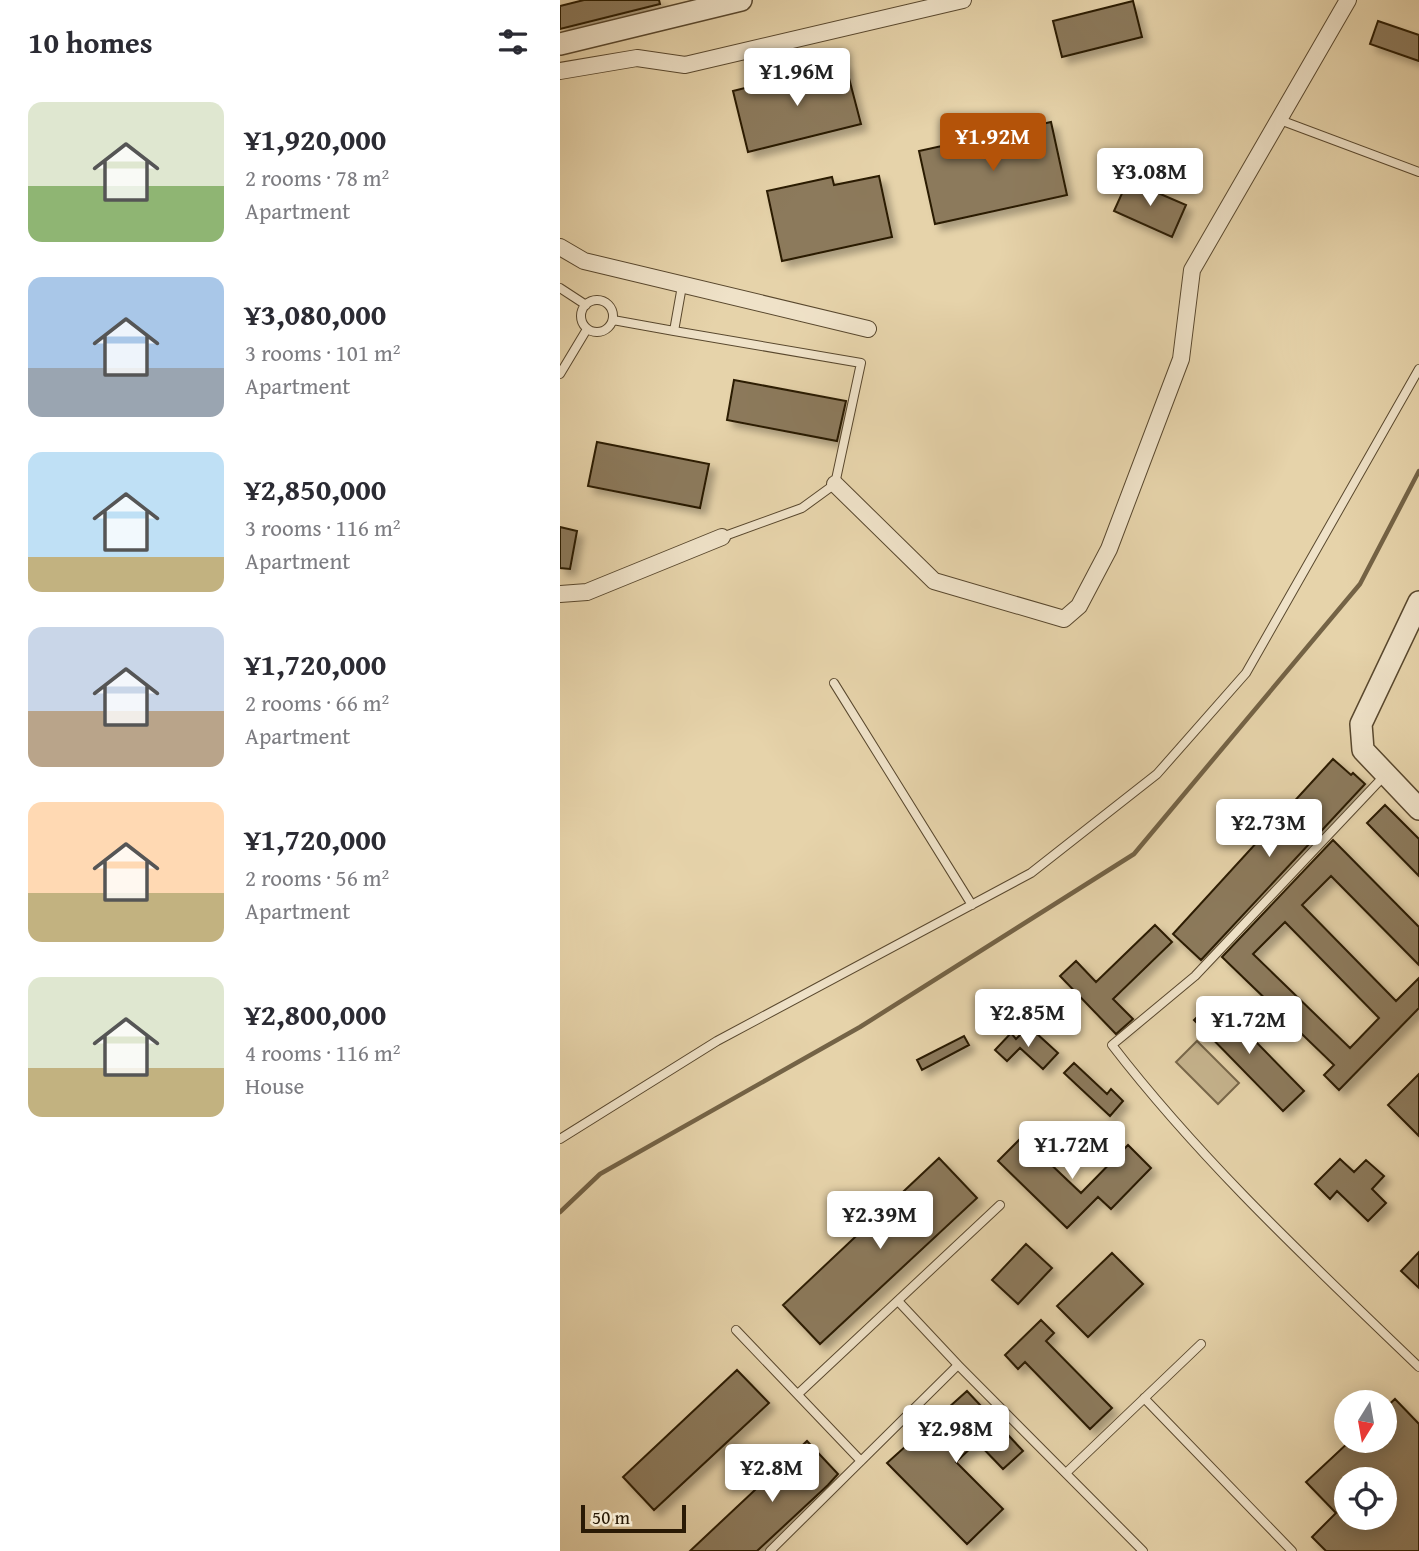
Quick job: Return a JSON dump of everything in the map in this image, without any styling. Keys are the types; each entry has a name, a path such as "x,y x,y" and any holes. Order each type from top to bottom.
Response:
{"street":[{"path":"560,44 741,0"},
{"path":"560,71 637,58 685,65 963,0"},
{"path":"835,484 934,581 1065,619 1079,606 1109,549 1181,359 1192,270 1348,0"},
{"path":"560,247 583,261 868,329"},
{"path":"560,594 587,592 722,537"},
{"path":"1419,602 1362,724 1363,750 1419,809"}],"lane":[{"path":"1280,120 1419,172"},
{"path":"674,331 682,286"},
{"path":"560,288 586,304"},
{"path":"595,300 605,302 612,310 613,320 602,331 592,331 581,320 586,304 595,300"},
{"path":"613,320 861,363 835,484 803,508 722,537"},
{"path":"560,374 587,328"},
{"path":"560,1139 717,1041 1031,873 1157,774 1246,673 1419,369"},
{"path":"834,683 972,905"},
{"path":"1385,775 1195,976 1112,1045 1153,1099 1249,1203 1419,1367"},
{"path":"798,1394 1000,1205"},
{"path":"898,1301 1143,1551"},
{"path":"736,1330 861,1461"},
{"path":"1066,1473 1201,1344"},
{"path":"770,1551 958,1365"},
{"path":"1144,1398 1292,1551"}],"shaded area":[{"path":"1197,1041 1239,1083 1218,1104 1176,1062"}],"building":[{"path":"584,0 659,0 660,4 560,29 560,6"},
{"path":"1133,1 1142,37 1062,57 1053,21"},
{"path":"1378,21 1419,35 1419,61 1370,44"},
{"path":"845,63 861,124 748,152 733,91"},
{"path":"1051,122 1067,195 935,224 919,151"},
{"path":"879,176 892,237 782,261 767,191 832,177 834,185"},
{"path":"1128,180 1186,205 1172,237 1114,211"},
{"path":"734,380 846,401 837,441 727,420"},
{"path":"597,442 709,464 700,508 588,486"},
{"path":"560,527 577,531 570,569 560,568"},
{"path":"1333,759 1365,784 1201,960 1173,934"},
{"path":"1385,805 1419,839 1419,876 1367,823"},
{"path":"1333,840 1419,927 1419,965 1331,876 1302,905 1396,1001 1419,978 1419,1008 1339,1090 1324,1075 1334,1065 1222,957","holes":["1285,922 1379,1018 1350,1048 1253,954"]},
{"path":"1155,925 1172,942 1113,999 1133,1019 1116,1034 1060,976 1076,961 1096,982"},
{"path":"1215,1000 1304,1091 1283,1111 1194,1020"},
{"path":"1023,1032 1030,1039 1036,1033 1058,1053 1043,1069 1020,1048 1007,1061 995,1050 1011,1033 1016,1039"},
{"path":"964,1036 969,1045 922,1070 917,1060"},
{"path":"1074,1063 1107,1094 1111,1089 1123,1101 1110,1116 1064,1073"},
{"path":"1419,1074 1419,1136 1388,1105"},
{"path":"1022,1137 1081,1193 1128,1145 1151,1168 1111,1209 1098,1197 1067,1228 998,1161"},
{"path":"939,1158 977,1198 820,1344 783,1305"},
{"path":"1340,1159 1354,1172 1366,1160 1384,1176 1372,1189 1386,1203 1368,1221 1337,1191 1330,1199 1315,1184"},
{"path":"1026,1244 1052,1268 1018,1304 992,1280"},
{"path":"1419,1252 1419,1288 1401,1271"},
{"path":"1112,1253 1143,1284 1088,1337 1057,1306"},
{"path":"1041,1320 1054,1333 1046,1341 1112,1408 1090,1429 1025,1362 1018,1369 1005,1355"},
{"path":"737,1370 769,1403 654,1510 623,1477"},
{"path":"967,1391 1023,1451 1003,1469 977,1442 956,1462 1003,1509 967,1544 887,1463"},
{"path":"1397,1401 1419,1424 1419,1551 1326,1551 1312,1537 1334,1515 1334,1530 1397,1530 1397,1467 1334,1467 1334,1511 1306,1482 1337,1453 1397,1453"},
{"path":"807,1441 838,1474 828,1485 757,1551 690,1551"}],"waterway":[{"path":"560,1212 600,1174 860,1027 1134,854 1360,584 1419,471"}]}
